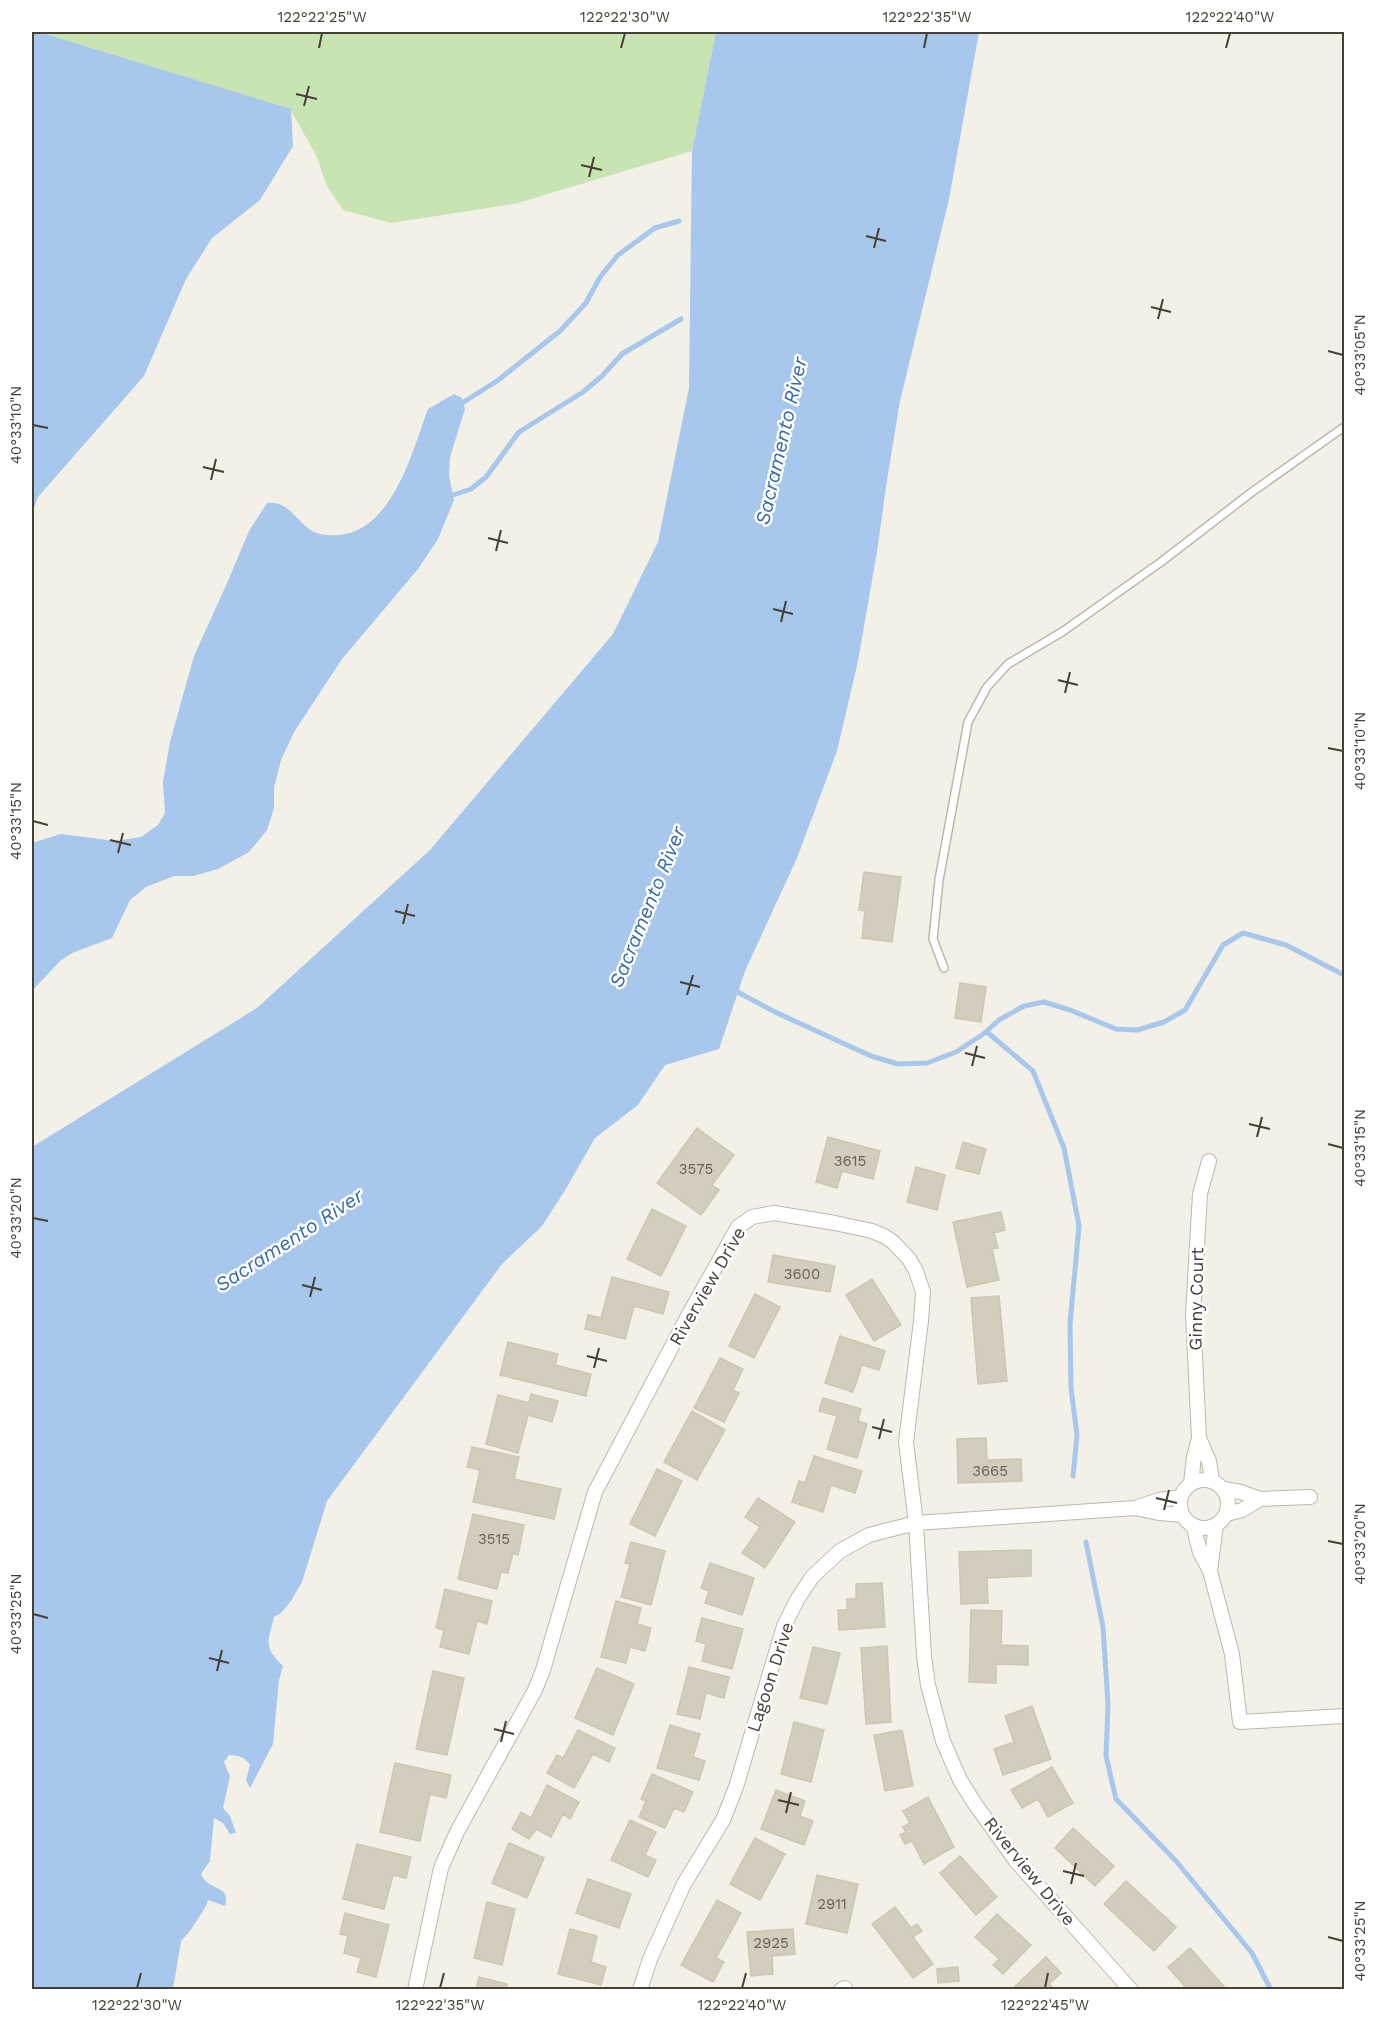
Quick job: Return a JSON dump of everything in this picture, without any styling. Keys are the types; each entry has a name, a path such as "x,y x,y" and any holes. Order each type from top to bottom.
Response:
{"street":[{"name":"Ginny Court","path":"1199,1438 1193,1314 1200,1194 1209,1161"},
{"name":"Riverview Drive","path":"416,1989 441,1868 457,1832 535,1690 543,1670 595,1492 738,1227 752,1217 774,1213 872,1231 893,1242 916,1271 923,1292 906,1442 916,1523 924,1656 932,1707 951,1762 975,1804 1016,1861 1131,1989"},
{"path":"1199,1438 1209,1461 1212,1480"},
{"path":"1182,1515 1181,1497 1191,1484 1199,1438"},
{"path":"1191,1484 1204,1479 1212,1480 1224,1489 1260,1499 1310,1497"},
{"path":"1224,1489 1229,1505 1227,1514"},
{"path":"1135,1508 1159,1500 1181,1497"},
{"path":"1135,1508 1182,1515 1193,1525 1210,1528 1227,1514 1242,1510 1260,1499"},
{"name":"Lagoon Drive","path":"640,1989 650,1959 684,1884 723,1820 736,1788 784,1626 812,1576 840,1551 869,1535 916,1523 1135,1508"},
{"path":"1193,1525 1200,1552 1210,1571 1232,1654 1240,1722 1344,1716"},
{"path":"1210,1571 1216,1525"}],"lane":[{"path":"944,969 933,939 939,880 968,722 987,687 1008,664 1062,632 1344,427"}],"green space":[{"path":"39,32 716,32 692,151 514,204 391,223 343,210 327,186 317,157 290,109"}],"water":[{"path":"32,32 39,32 291,109 293,146 260,200 212,238 186,279 144,376 38,497 32,513"},
{"name":"Sacramento River","path":"716,32 979,32 949,199 900,401 858,661 837,751 797,858 745,971 719,1049 665,1065 638,1105 595,1138 542,1226 502,1264 327,1501 302,1582 291,1601 281,1613 274,1617 270,1633 270,1649 283,1666 279,1680 273,1744 250,1788 246,1780 250,1765 246,1760 229,1755 224,1762 230,1776 223,1808 230,1816 236,1833 230,1834 223,1823 214,1818 210,1861 201,1874 209,1884 225,1894 225,1906 208,1900 190,1931 181,1941 173,1989 32,1989 32,1147 257,1008 430,850 613,634 658,542 689,388 692,151"},
{"path":"454,394 462,398 465,409 450,457 449,476 454,500 438,539 418,569 342,659 294,732 281,760 274,788 274,808 267,830 249,852 218,869 193,876 174,876 146,887 130,900 112,938 72,953 60,961 32,991 32,843 61,834 115,841 141,837 158,825 165,813 163,782 170,742 194,656 249,531 267,503 281,505 306,527 318,533 339,535 358,530 373,519 387,504 398,486 428,409"}],"building":[{"path":"864,872 901,877 892,942 862,938 865,911 859,910"},
{"path":"960,983 986,987 981,1022 955,1018"},
{"path":"697,1128 734,1155 712,1185 719,1190 701,1215 657,1183"},
{"path":"828,1137 880,1151 873,1179 842,1171 837,1188 816,1182"},
{"path":"963,1142 986,1149 979,1174 956,1168"},
{"path":"916,1167 945,1175 937,1210 907,1202"},
{"path":"652,1209 686,1226 661,1276 627,1259"},
{"path":"1001,1212 1005,1230 994,1233 998,1248 992,1249 999,1280 967,1287 953,1222"},
{"path":"773,1255 835,1266 830,1292 768,1282"},
{"path":"612,1277 669,1292 663,1314 634,1306 625,1339 585,1329 588,1315 601,1318"},
{"path":"872,1279 901,1325 874,1341 846,1295"},
{"path":"755,1294 780,1307 754,1358 729,1346"},
{"path":"999,1296 1007,1381 978,1384 971,1298"},
{"path":"840,1336 885,1351 879,1370 862,1365 853,1392 825,1383"},
{"path":"508,1342 558,1354 555,1365 591,1374 586,1396 500,1375"},
{"path":"720,1358 743,1369 733,1390 739,1393 724,1422 694,1408"},
{"path":"531,1394 558,1401 552,1422 528,1415 518,1453 486,1444 498,1395 529,1403"},
{"path":"823,1398 861,1409 858,1421 867,1424 857,1458 827,1449 837,1416 819,1411"},
{"path":"692,1411 725,1430 697,1480 664,1462"},
{"path":"986,1438 987,1460 1021,1459 1022,1481 958,1483 957,1439"},
{"path":"472,1447 519,1457 514,1479 561,1489 554,1519 473,1502 480,1470 467,1467"},
{"path":"814,1456 862,1471 855,1493 831,1485 823,1512 792,1502 799,1481 805,1483"},
{"path":"657,1469 682,1481 655,1536 630,1524"},
{"path":"758,1498 795,1522 765,1568 742,1553 760,1527 745,1517"},
{"path":"473,1514 524,1525 518,1555 513,1553 508,1573 501,1572 497,1589 458,1579"},
{"path":"631,1542 665,1551 651,1605 621,1597 630,1564 625,1563"},
{"path":"1031,1550 1031,1576 987,1578 988,1603 961,1604 959,1552"},
{"path":"710,1563 754,1578 742,1615 705,1603 709,1591 701,1588"},
{"path":"882,1583 885,1627 839,1630 838,1610 847,1610 847,1599 856,1599 856,1584"},
{"path":"445,1589 492,1601 487,1624 477,1621 469,1654 440,1647 444,1630 436,1628"},
{"path":"616,1601 641,1608 637,1624 651,1628 645,1651 630,1647 626,1663 601,1657"},
{"path":"971,1610 1002,1611 1001,1645 1028,1646 1028,1665 996,1664 996,1683 969,1682"},
{"path":"702,1618 743,1629 732,1669 702,1661 706,1644 696,1641"},
{"path":"887,1646 891,1722 866,1724 861,1648"},
{"path":"813,1647 840,1653 827,1704 800,1698"},
{"path":"689,1667 729,1677 724,1698 706,1693 700,1719 677,1714"},
{"path":"597,1668 634,1684 613,1735 575,1718"},
{"path":"433,1671 464,1678 447,1755 416,1749"},
{"path":"1032,1706 1051,1759 1003,1775 994,1749 1014,1742 1005,1716"},
{"path":"794,1722 824,1730 811,1782 781,1774"},
{"path":"670,1725 700,1734 693,1757 705,1761 699,1780 657,1768"},
{"path":"578,1730 615,1748 609,1762 593,1754 574,1788 547,1773 557,1755 563,1758"},
{"path":"902,1730 913,1786 885,1791 874,1735"},
{"path":"395,1763 451,1775 446,1798 430,1794 420,1841 380,1832"},
{"path":"1052,1767 1073,1803 1048,1817 1038,1799 1022,1808 1011,1790"},
{"path":"652,1774 693,1792 684,1812 674,1808 665,1828 639,1817 646,1801 641,1799"},
{"path":"547,1785 579,1802 570,1819 563,1814 551,1837 536,1829 529,1839 512,1829 521,1812 531,1818"},
{"path":"776,1790 805,1801 800,1816 813,1821 804,1845 761,1829"},
{"path":"928,1797 954,1847 924,1864 912,1841 905,1844 900,1835 906,1832 903,1827 910,1823 903,1811"},
{"path":"630,1820 656,1832 645,1855 656,1860 648,1877 611,1860"},
{"path":"1073,1828 1114,1866 1095,1886 1055,1848"},
{"path":"755,1838 785,1854 760,1900 730,1884"},
{"path":"509,1843 544,1858 527,1898 492,1883"},
{"path":"357,1844 411,1857 406,1878 393,1875 384,1909 343,1899"},
{"path":"960,1856 997,1897 976,1915 940,1873"},
{"path":"817,1875 858,1884 847,1933 806,1924"},
{"path":"588,1879 631,1894 619,1928 576,1913"},
{"path":"1126,1881 1176,1927 1154,1951 1104,1904"},
{"path":"717,1900 741,1913 716,1958 724,1962 713,1982 681,1965"},
{"path":"487,1902 515,1909 502,1965 474,1958"},
{"path":"895,1907 911,1928 917,1924 922,1931 913,1937 933,1964 913,1978 872,1924"},
{"path":"345,1913 389,1925 376,1977 357,1972 361,1958 344,1953 348,1936 340,1934"},
{"path":"997,1914 1031,1945 1003,1974 993,1965 999,1959 975,1937"},
{"path":"570,1929 597,1936 591,1962 606,1967 601,1985 558,1974"},
{"path":"793,1929 795,1954 772,1956 773,1974 751,1976 747,1932"},
{"path":"1190,1948 1227,1990 1188,1990 1168,1967"},
{"path":"1046,1957 1061,1973 1049,1984 1055,1990 1012,1989"},
{"path":"958,1967 959,1981 938,1983 937,1969"},
{"path":"479,1977 507,1984 506,1990 476,1990"}],"waterway":[{"path":"459,405 497,381 560,331 586,303 600,277 618,255 655,228 679,221"},
{"path":"447,497 471,489 486,477 519,432 583,392 622,354 681,319"},
{"path":"732,989 775,1012 871,1056 898,1064 927,1063 956,1052 982,1035 999,1020 1024,1006 1044,1002 1116,1029 1137,1030 1164,1022 1185,1010 1223,945 1243,933 1286,945 1344,975"},
{"path":"987,1032 1033,1071 1064,1148 1079,1226 1070,1324 1071,1388 1077,1435 1073,1476"},
{"path":"1086,1542 1103,1627 1108,1704 1106,1756 1116,1799 1176,1861 1252,1953 1271,1990"}]}
